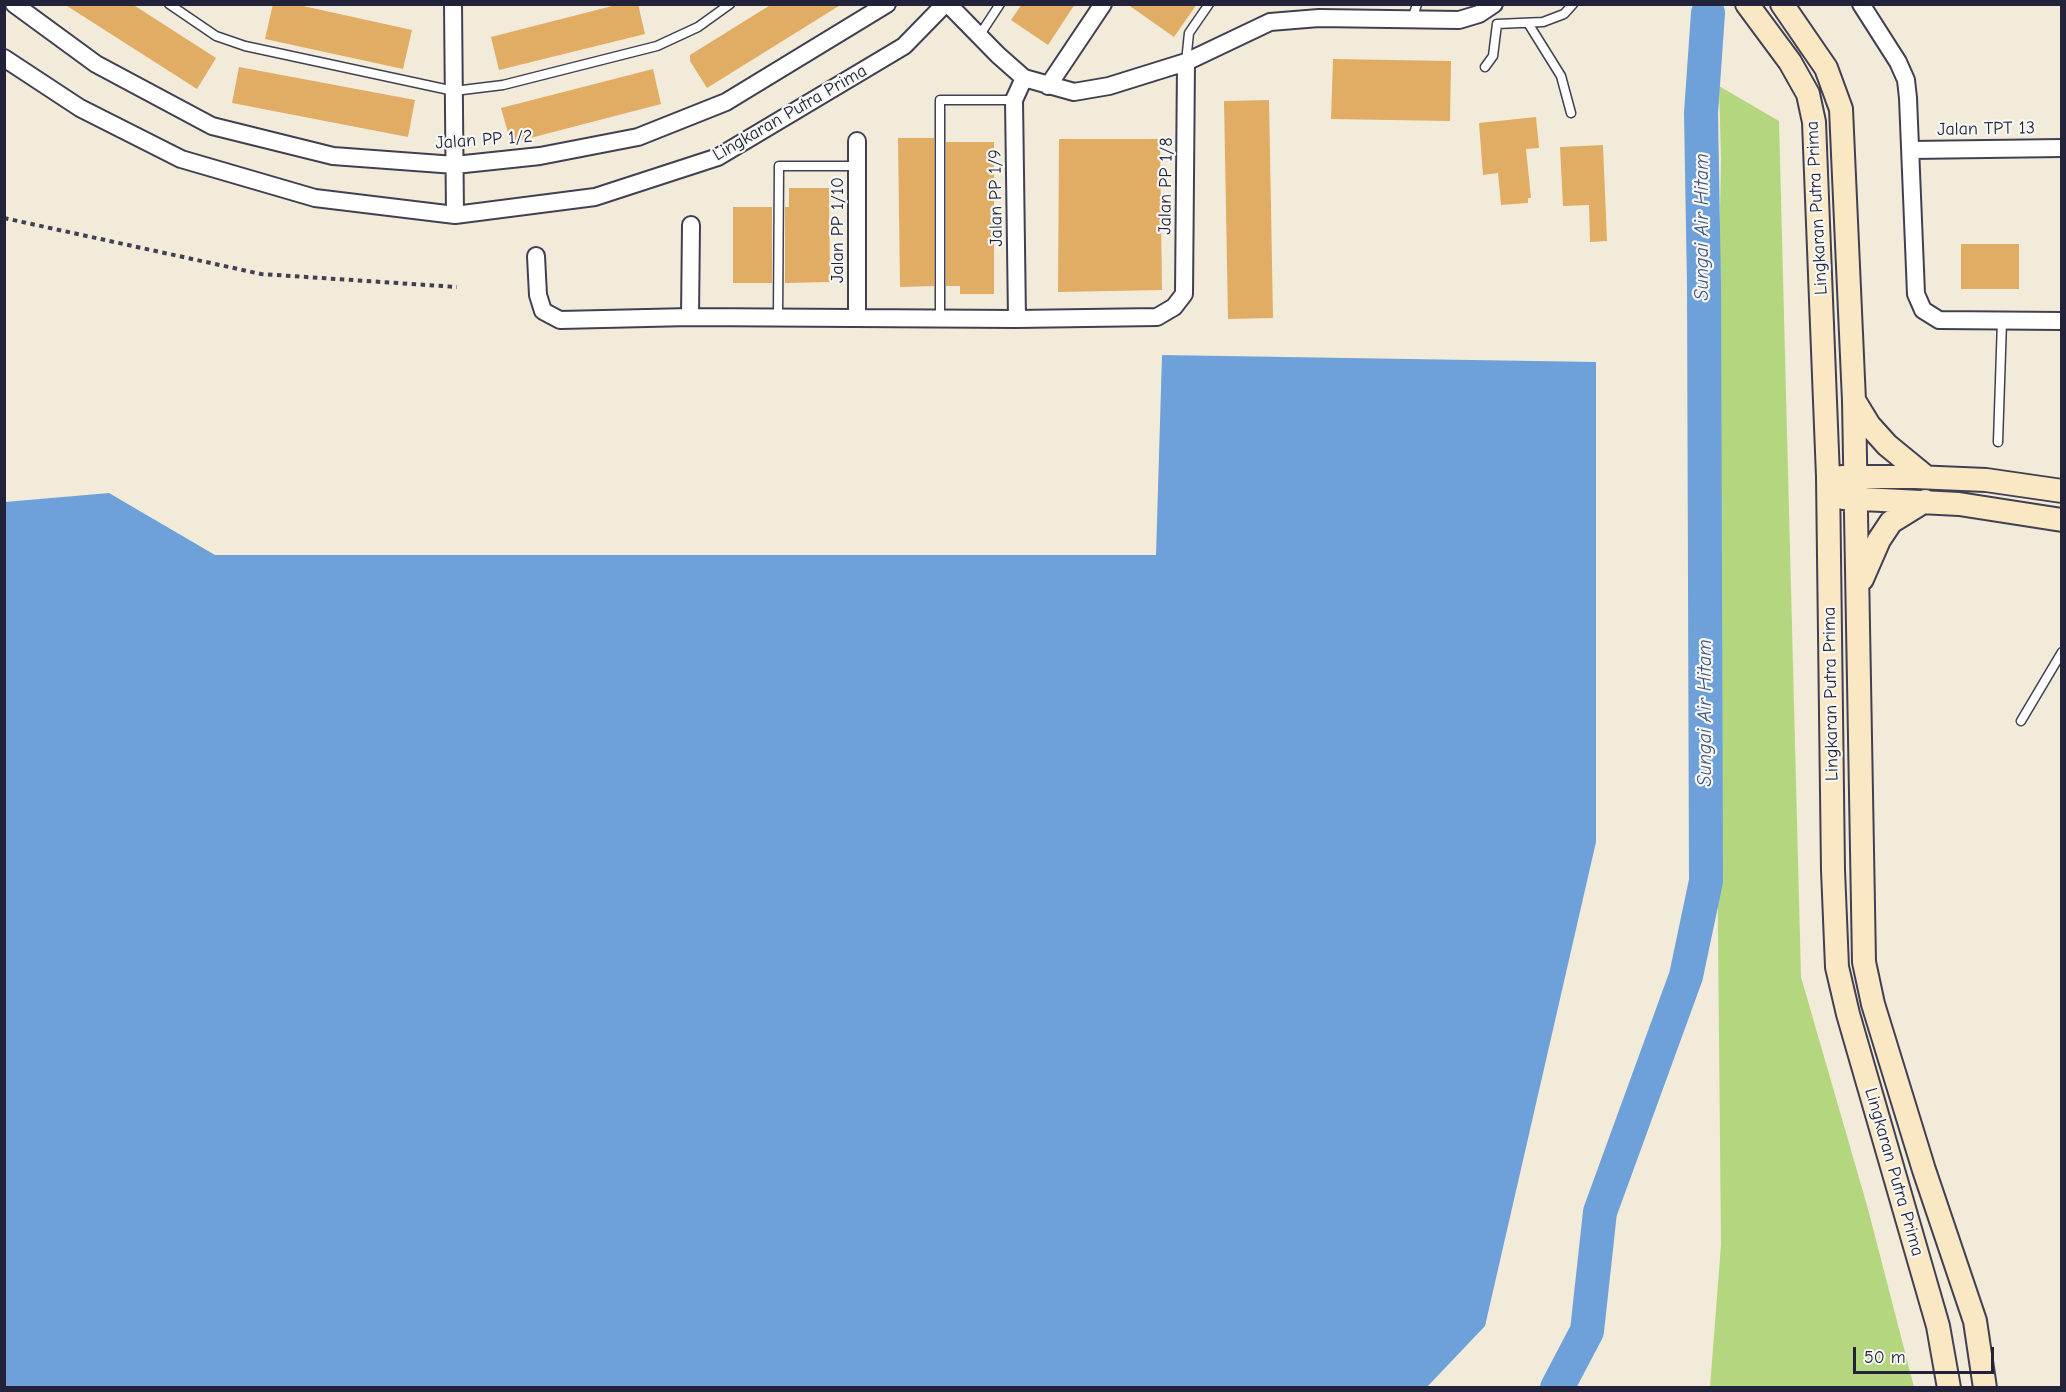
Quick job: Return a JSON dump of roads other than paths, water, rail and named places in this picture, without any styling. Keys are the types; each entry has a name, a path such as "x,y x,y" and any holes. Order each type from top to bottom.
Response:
{"main road":[{"name":"Lingkaran Putra Prima","path":"1747,4 1795,70 1808,94 1814,122 1828,488 1833,870 1837,967 1848,1014 1938,1326 1949,1388"},
{"name":"Lingkaran Putra Prima","path":"1782,4 1826,68 1841,109 1857,488 1864,962 1873,1004 1917,1148 1975,1320 1985,1388"},
{"path":"1854,401 1869,425 1887,445 1926,477"},
{"path":"1828,488 1857,488 1926,477 1986,480 2061,491"},
{"path":"1857,488 1925,501 1970,505 2061,520"},
{"path":"1859,587 1879,540 1891,522 1925,501"}],"street":[{"name":"Jalan PP 1/2","path":"14,4 96,64 212,126 333,156 455,165 540,156 638,137 726,102 887,4"},
{"path":"453,4 455,215"},
{"path":"947,4 1024,78 1074,92 1109,86 1186,62 1270,22 1322,11 1414,12 1459,20 1479,14 1494,4"},
{"name":"Lingkaran Putra Prima","path":"4,58 80,108 181,159 315,198 455,215 595,197 718,157 904,46 947,4"},
{"path":"1048,86 1103,4"},
{"path":"1861,4 1898,62 1906,80 1917,294 1923,310 1939,320 2061,321"},
{"name":"Jalan PP 1/8","path":"1017,319 1157,317 1174,307 1184,294 1186,62"},
{"name":"Jalan PP 1/9","path":"1017,319 1014,100 1024,78"},
{"name":"Jalan PP 1/10","path":"857,141 858,318"},
{"name":"Jalan TPT 13","path":"1911,150 2061,148"},
{"path":"690,317 691,225"},
{"path":"536,255 538,295 543,311 560,320 690,317 1017,319"}],"lane":[{"path":"169,4 216,36 245,46 454,91 503,85 657,46 698,27 730,4"},
{"path":"979,36 1000,4"},
{"path":"1186,62 1189,33 1209,4"},
{"path":"1485,68 1493,56 1497,24 1543,22 1564,14 1573,4"},
{"path":"1528,23 1561,76 1571,113"},
{"path":"940,319 940,100 1014,100"},
{"path":"778,318 779,166 857,166"},
{"path":"1998,442 2002,321"},
{"path":"2021,721 2061,652"}],"water":[{"path":"1162,355 1596,362 1596,842 1485,1326 1427,1387 5,1387 5,502 109,493 215,555 1156,555"}],"waterway":[{"name":"Sungai Air Hitam","path":"1557,1388 1587,1331 1600,1212 1686,976 1706,881 1704,286 1701,113 1708,13"}]}
